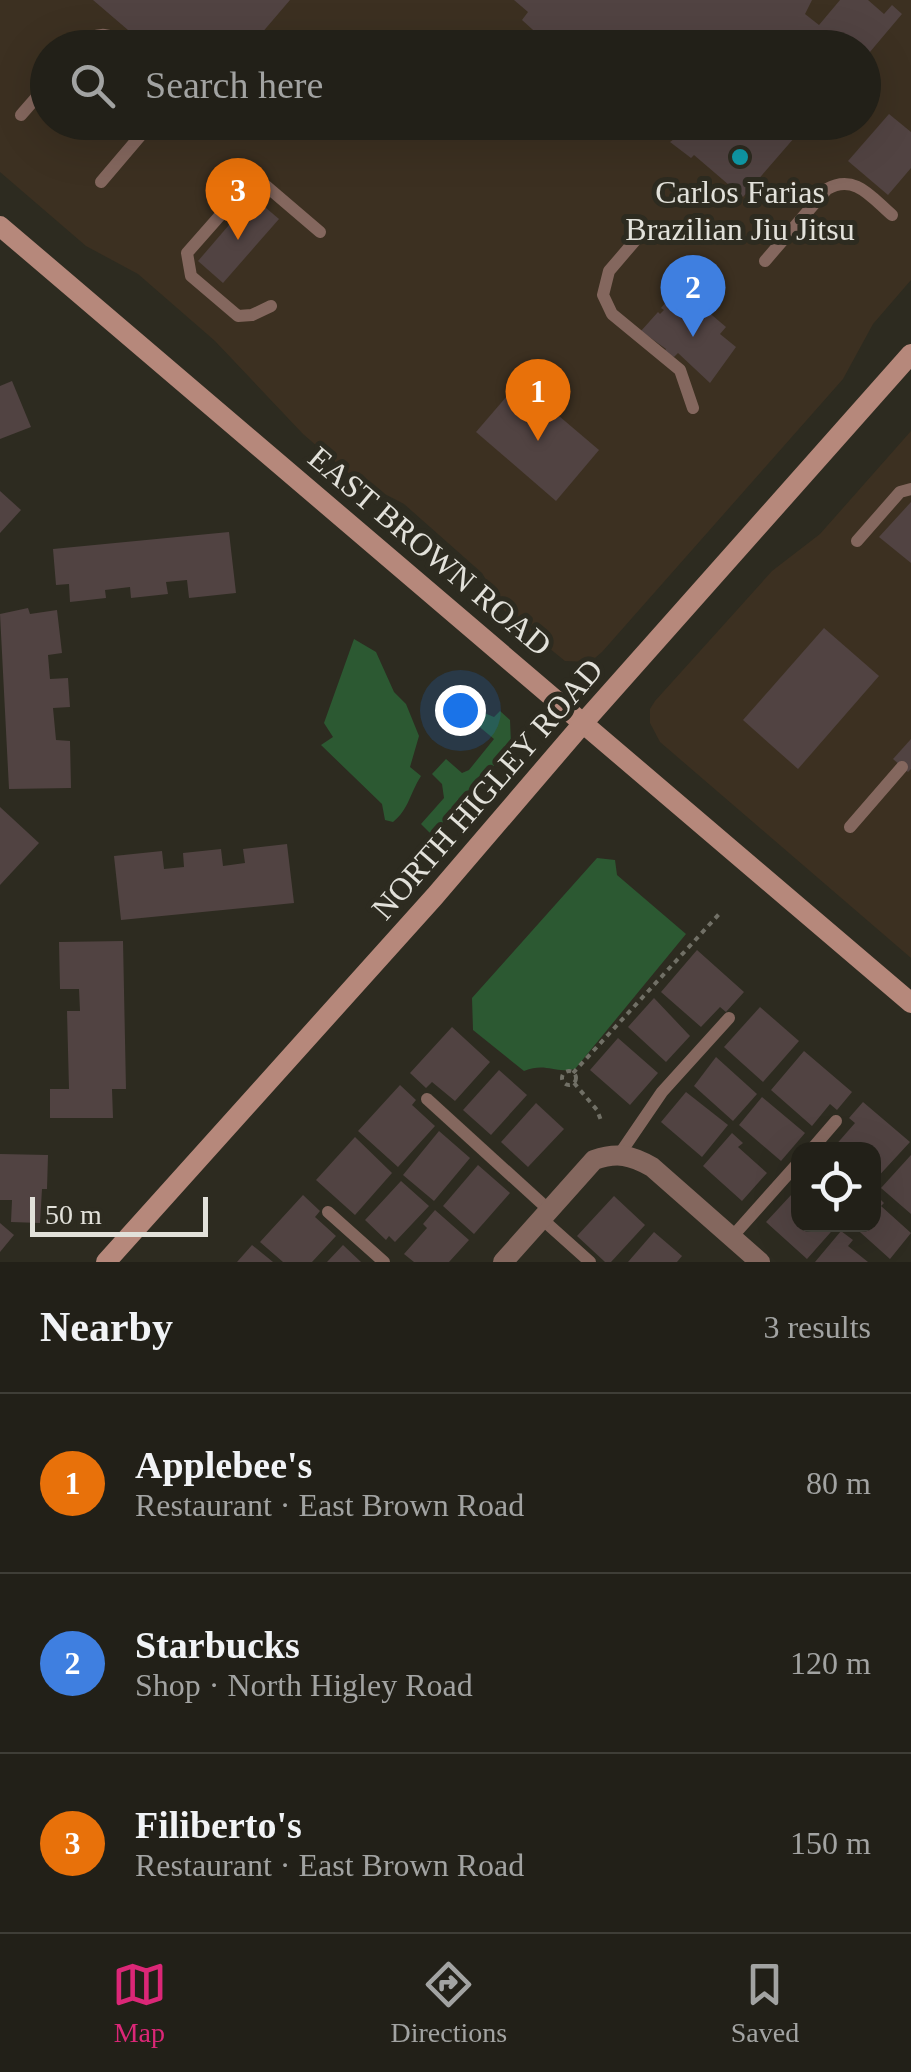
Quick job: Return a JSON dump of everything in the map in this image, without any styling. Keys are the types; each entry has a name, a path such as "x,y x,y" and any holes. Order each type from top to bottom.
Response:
{"main road":[{"name":"EAST BROWN ROAD","path":"0,226 911,1002"},
{"name":"NORTH HIGLEY ROAD","path":"106,1262 435,896 584,721 911,354"}],"street":[{"path":"503,1262 594,1160 615,1154 631,1156 652,1167 760,1262"}],"lane":[{"path":"21,116 30,105"},
{"path":"101,182 137,140"},
{"path":"271,306 252,315 238,316 191,276 186,254 246,186 256,184 265,184 320,232"},
{"path":"766,261 836,184 858,186 892,216"},
{"path":"640,236 609,271 603,295 612,314 680,370 693,408"},
{"path":"858,541 900,492 911,489"},
{"path":"850,826 902,766"},
{"path":"615,1154 662,1092 729,1018"},
{"path":"427,1099 590,1262"},
{"path":"817,1142 836,1121"},
{"path":"732,1237 791,1171"},
{"path":"328,1212 384,1262"}],"path":[{"path":"602,1124 591,1102 574,1083 574,1073 721,912"},
{"path":"574,1073 566,1072 562,1080 566,1085 574,1083"}],"shaded area":[{"path":"0,0 911,0 911,280 873,324 843,379 590,662 565,661 506,613 482,573 404,504 354,478 303,434 215,341 138,274 86,246 0,172"},
{"path":"911,431 911,958 660,742 650,723 650,709 772,571 820,534"}],"green space":[{"path":"354,639 376,652 394,692 406,704 419,736 410,767 421,776 393,822 385,820 382,804 321,745 333,737 324,723"},
{"path":"500,711 510,720 508,750 432,835 421,824 444,798 442,784 432,774 446,759 462,773 469,770 494,739 476,724 476,719 482,712 494,717"},
{"path":"597,858 615,860 617,875 686,934 575,1069 524,1071 473,1030 472,998"}],"building":[{"path":"93,0 290,0 264,30 128,30"},
{"path":"514,0 812,0 805,14 819,25 840,0 868,0 884,14 892,5 902,14 881,39 881,30 533,30 522,20 528,12"},
{"path":"889,114 911,132 911,168 888,195 848,161 866,140 881,140 881,123"},
{"path":"792,140 743,197 694,155 691,158 670,142"},
{"path":"253,197 279,219 223,283 198,261"},
{"path":"672,295 688,309 692,305 703,314 706,310 726,327 720,334 736,347 710,383 678,353 674,357 664,352 666,349 641,331 664,310 661,308"},
{"path":"12,381 31,427 0,439 0,386"},
{"path":"519,382 599,450 556,501 476,432"},
{"path":"0,491 21,510 0,533"},
{"path":"911,502 911,563 879,537"},
{"path":"229,532 236,593 189,598 187,580 166,582 168,594 131,598 130,587 105,590 106,598 70,602 69,584 56,585 53,549"},
{"path":"28,608 30,614 57,610 62,653 48,655 50,679 68,678 70,707 53,708 56,740 70,741 71,788 9,789 0,614"},
{"path":"824,628 879,676 798,769 743,720"},
{"path":"911,739 911,769 908,772 893,759"},
{"path":"0,807 39,843 0,885"},
{"path":"287,844 294,903 121,920 114,856 162,851 164,869 184,867 183,853 221,849 223,866 245,863 243,849"},
{"path":"123,941 126,1089 112,1089 113,1118 50,1118 50,1089 69,1089 67,1011 80,1011 79,989 60,989 59,942"},
{"path":"697,950 744,992 726,1012 720,1007 701,1027 661,992"},
{"path":"654,998 690,1036 666,1062 628,1027"},
{"path":"760,1007 799,1041 763,1082 724,1047"},
{"path":"452,1027 490,1062 455,1101 432,1082 426,1088 410,1073"},
{"path":"618,1038 658,1073 630,1105 590,1070"},
{"path":"804,1051 852,1092 837,1110 830,1104 812,1126 771,1090"},
{"path":"716,1057 757,1094 733,1121 694,1086"},
{"path":"499,1070 527,1095 491,1135 463,1110"},
{"path":"400,1085 416,1100 412,1105 435,1126 398,1167 358,1131"},
{"path":"686,1092 728,1125 702,1157 661,1122"},
{"path":"762,1097 805,1133 797,1142 791,1142 791,1149 781,1161 739,1125"},
{"path":"863,1102 910,1142 881,1173 881,1142 838,1142 855,1123 849,1118"},
{"path":"536,1103 564,1129 528,1167 501,1142"},
{"path":"439,1131 470,1158 434,1201 403,1175"},
{"path":"732,1133 743,1143 738,1147 767,1173 742,1201 703,1166"},
{"path":"355,1137 392,1173 355,1215 316,1180"},
{"path":"0,1154 48,1155 40,1223 11,1222 12,1200 0,1200"},
{"path":"911,1155 911,1214 881,1188"},
{"path":"478,1165 510,1193 474,1234 443,1206"},
{"path":"401,1181 429,1206 395,1242 389,1236 386,1240 365,1220"},
{"path":"303,1195 320,1211 315,1217 336,1236 312,1262 283,1262 260,1242"},
{"path":"791,1195 791,1232 831,1232 807,1259 766,1222"},
{"path":"614,1196 645,1225 611,1262 605,1262 577,1236"},
{"path":"881,1206 911,1233 890,1259 860,1232 881,1232"},
{"path":"435,1210 469,1240 449,1262 414,1262 404,1254 427,1228 423,1224"},
{"path":"0,1223 14,1235 0,1252"},
{"path":"654,1232 682,1256 677,1262 628,1262"},
{"path":"842,1232 853,1240 848,1246 868,1262 815,1262"},
{"path":"252,1245 273,1262 237,1262"},
{"path":"343,1245 361,1262 327,1262"}],"place":[{"name":"Carlos Farias Brazilian Jiu Jitsu","path":"740,157"},
{"name":"Filiberto's","path":"238,240"},
{"name":"Starbucks","path":"693,337"},
{"name":"Applebee's","path":"538,441"}]}
